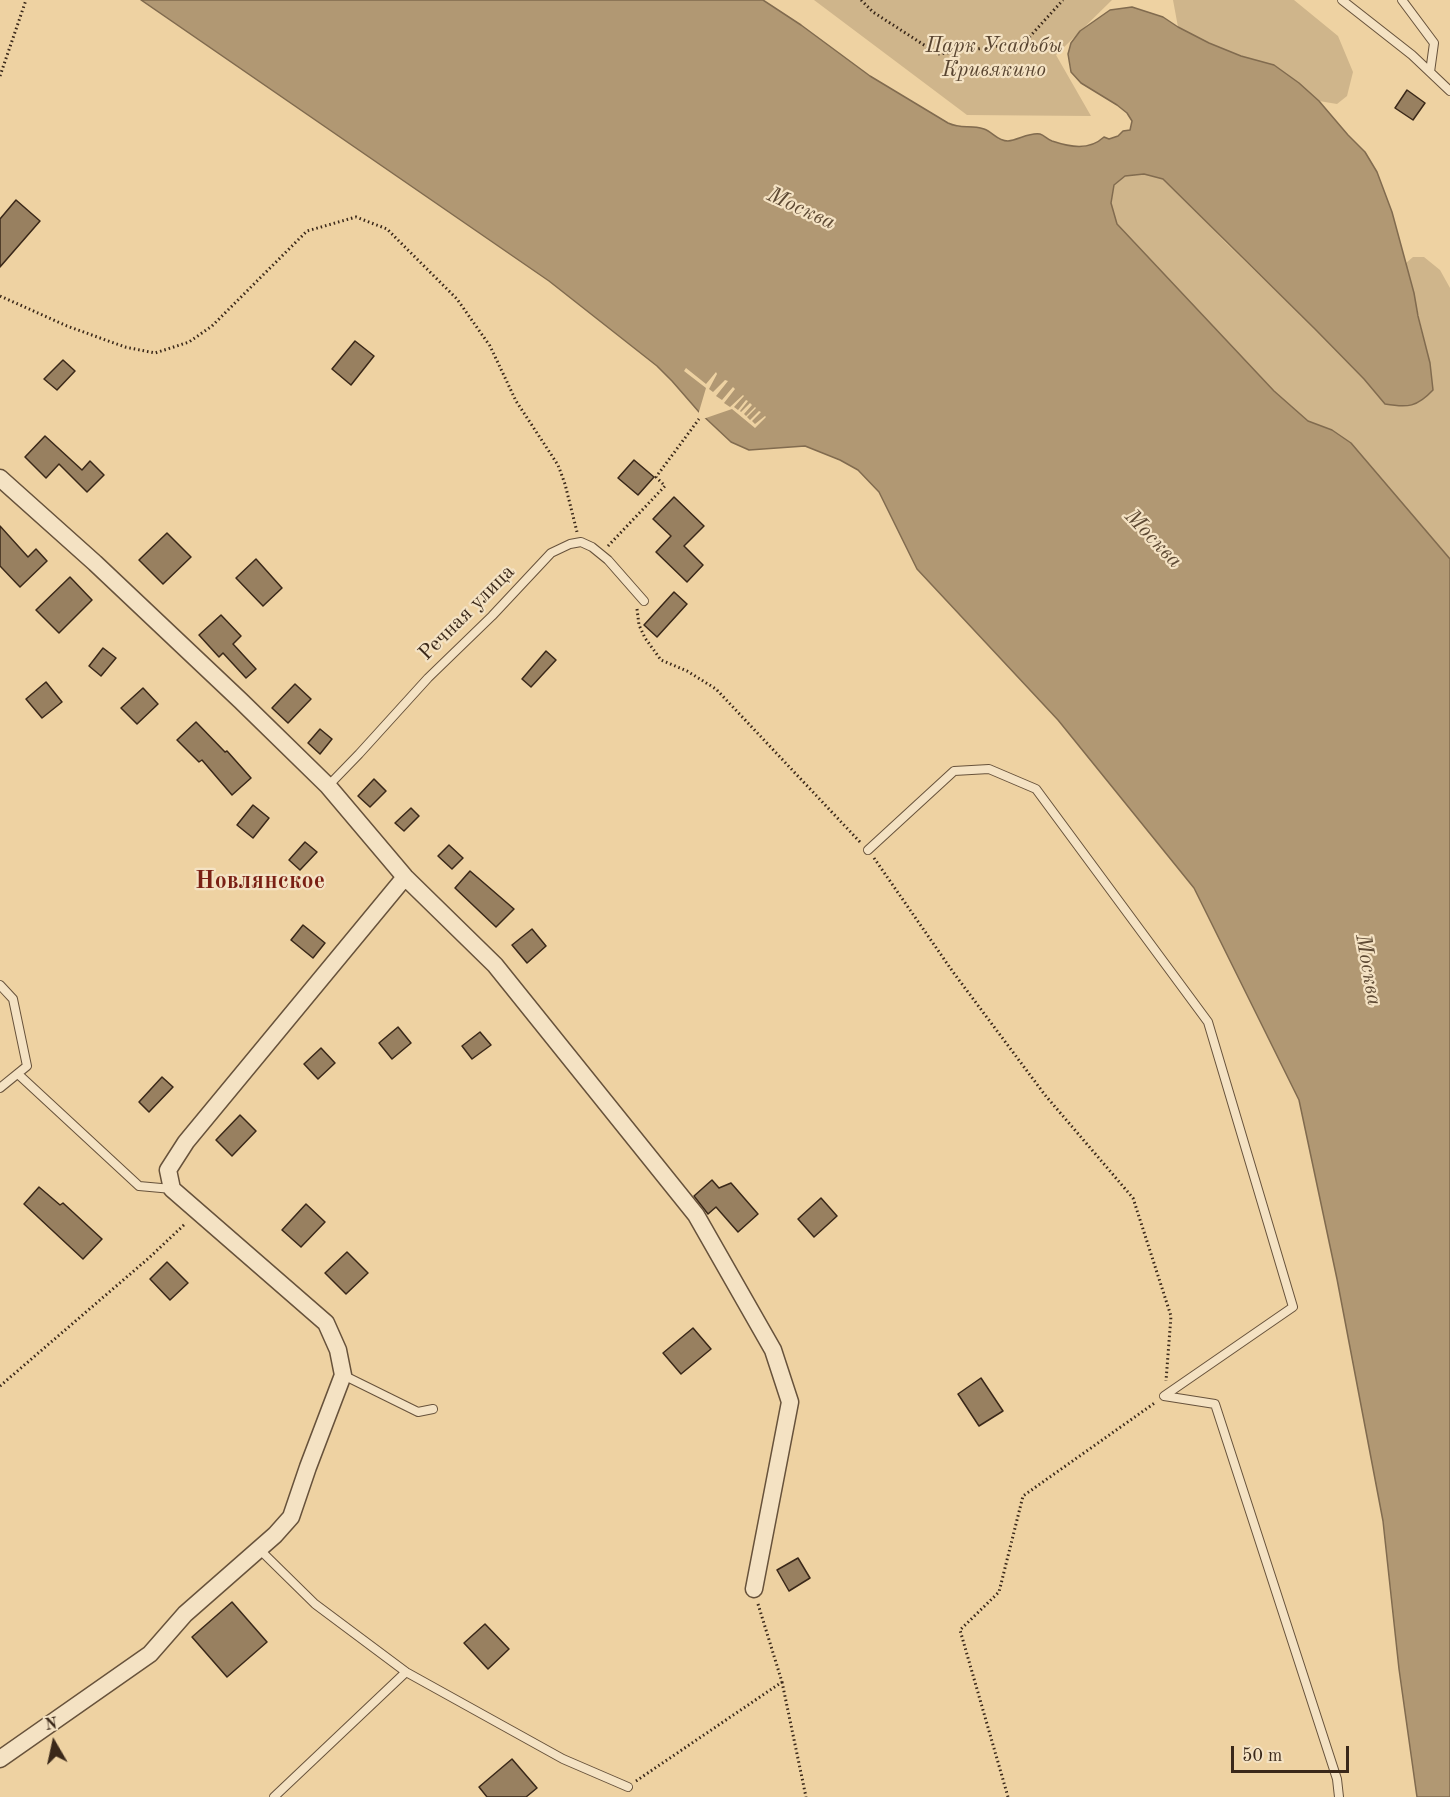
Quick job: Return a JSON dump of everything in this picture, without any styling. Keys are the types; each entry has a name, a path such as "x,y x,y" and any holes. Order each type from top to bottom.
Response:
{"street":[{"path":"0,478 95,563 328,786 405,878 495,965 696,1215 773,1350 790,1402 754,1589"},
{"path":"0,1759 150,1654 185,1614 276,1535 291,1517 343,1375 338,1350 326,1323 172,1189 168,1170 186,1142 405,878"}],"lane":[{"path":"1341,0 1412,55 1450,91"},
{"path":"1402,0 1434,43 1430,72"},
{"path":"581,542 600,553 641,597"},
{"name":"Речная улица","path":"328,786 428,678 552,553 570,544 581,542"},
{"path":"868,850 954,771 989,770 1036,789 1208,1022 1293,1307 1164,1396"},
{"path":"0,984 14,999 27,1066 0,1089"},
{"path":"18,1074 139,1186 172,1189"},
{"path":"343,1375 418,1413 433,1409"},
{"path":"1164,1396 1215,1404 1337,1779 1339,1797"},
{"path":"259,1549 315,1604 405,1672 563,1759 627,1787"},
{"path":"274,1797 405,1672"}],"path":[{"path":"0,76 26,0"},
{"path":"861,0 873,12 938,54 1024,43 1063,0"},
{"path":"0,296 76,330 125,347 155,353 189,342 212,326 307,231 356,217 387,229 458,299 490,346 516,401 558,465 581,542"},
{"path":"600,553 665,486 656,477 699,419"},
{"path":"641,597 637,612 639,625 645,638 662,660 687,671 716,689 868,850 953,972 1045,1095 1133,1198 1171,1316 1164,1396 1023,1496 999,1592 960,1630 1008,1797"},
{"path":"0,1386 150,1257 198,1212"},
{"path":"754,1589 782,1682 806,1797"},
{"path":"627,1787 782,1682"}],"green space":[{"name":"Парк Усадьбы Кривякино","path":"814,0 1112,0 1056,55 1091,116 967,115"},
{"path":"1173,0 1294,0 1338,36 1353,72 1347,96 1337,104 1319,101 1274,65 1241,56 1178,27"},
{"path":"1144,174 1163,179 1315,329 1385,404 1412,405 1433,390 1430,363 1406,263 1413,257 1424,257 1440,270 1450,288 1450,559 1351,443 1332,430 1308,421 1274,391 1117,224 1111,203 1114,185 1125,176"}],"water":[{"name":"Москва","path":"141,0 763,0 870,76 948,123 984,129 1004,141 1036,134 1072,146 1086,146 1104,137 1109,139 1118,136 1123,131 1130,130 1132,121 1127,113 1081,83 1071,72 1068,54 1071,43 1080,31 1110,10 1132,7 1163,17 1209,43 1241,56 1274,65 1319,101 1365,152 1377,172 1392,212 1430,363 1433,390 1412,405 1385,404 1315,329 1163,179 1144,174 1125,176 1114,185 1111,203 1117,224 1274,391 1308,421 1332,430 1351,443 1450,559 1450,1797 1417,1797 1399,1669 1383,1521 1337,1279 1299,1100 1194,888 1058,720 917,569 879,492 858,470 805,446 749,450 731,442 699,412 657,366 549,281"}],"pier":[{"path":"686,368 706,384 716,372 709,389 713,392 725,380 728,381 716,396 722,400 733,387 735,389 724,403 730,407 743,395 734,407 738,410 746,400 748,401 741,412 750,403 752,405 744,414 746,416 756,408 747,417 750,420 759,411 761,412 752,421 755,424 766,417 755,428 732,409 703,419 698,415 706,388 684,371"}],"building":[{"path":"1407,90 1425,103 1413,120 1395,108"},
{"path":"16,200 40,221 0,267 0,219"},
{"path":"355,341 374,356 351,385 332,369"},
{"path":"63,360 75,371 57,390 44,379"},
{"path":"45,436 82,470 90,461 104,475 87,492 59,464 46,478 25,457"},
{"path":"634,460 654,477 638,495 618,478"},
{"path":"674,497 704,526 684,546 703,565 687,582 656,552 671,536 653,519"},
{"path":"0,526 28,557 36,549 47,561 20,587 0,566"},
{"path":"167,533 191,557 163,584 139,560"},
{"path":"256,559 282,588 263,606 236,578"},
{"path":"70,577 92,600 59,633 36,610"},
{"path":"674,592 687,604 657,637 644,625"},
{"path":"221,615 241,636 233,644 256,669 246,678 223,653 219,657 199,635"},
{"path":"103,648 116,658 101,676 89,666"},
{"path":"546,651 556,660 531,687 522,679"},
{"path":"46,682 62,702 42,718 26,699"},
{"path":"295,684 311,699 288,723 272,708"},
{"path":"143,688 158,704 137,724 121,708"},
{"path":"196,722 251,778 232,795 202,760 199,762 177,740"},
{"path":"320,729 332,739 320,754 308,743"},
{"path":"374,779 386,791 370,807 358,796"},
{"path":"253,805 269,818 253,838 237,825"},
{"path":"411,808 419,816 404,831 395,823"},
{"path":"305,842 317,852 300,870 289,860"},
{"path":"449,845 463,858 452,869 438,856"},
{"path":"470,871 514,909 496,927 455,888"},
{"path":"303,925 325,943 313,958 291,940"},
{"path":"532,929 546,946 527,963 512,945"},
{"path":"398,1027 411,1043 392,1059 379,1043"},
{"path":"480,1032 491,1045 472,1059 462,1046"},
{"path":"321,1048 335,1063 318,1079 304,1064"},
{"path":"162,1077 173,1087 149,1112 139,1102"},
{"path":"240,1115 256,1131 232,1156 216,1140"},
{"path":"712,1180 719,1188 731,1183 758,1214 738,1232 716,1207 708,1214 694,1196"},
{"path":"39,1187 60,1205 63,1203 102,1239 83,1259 24,1204"},
{"path":"821,1198 837,1216 814,1237 798,1219"},
{"path":"306,1204 325,1222 301,1247 282,1230"},
{"path":"347,1252 368,1273 346,1294 325,1273"},
{"path":"167,1262 188,1283 170,1300 150,1279"},
{"path":"693,1328 711,1349 681,1374 663,1353"},
{"path":"981,1378 1003,1411 979,1426 958,1394"},
{"path":"798,1558 810,1578 789,1591 777,1570"},
{"path":"232,1602 267,1642 227,1677 192,1637"},
{"path":"485,1624 509,1649 488,1669 464,1643"},
{"path":"512,1759 537,1788 526,1797 487,1797 479,1787"}],"district":[{"name":"Новлянское","path":"260,882"}]}
